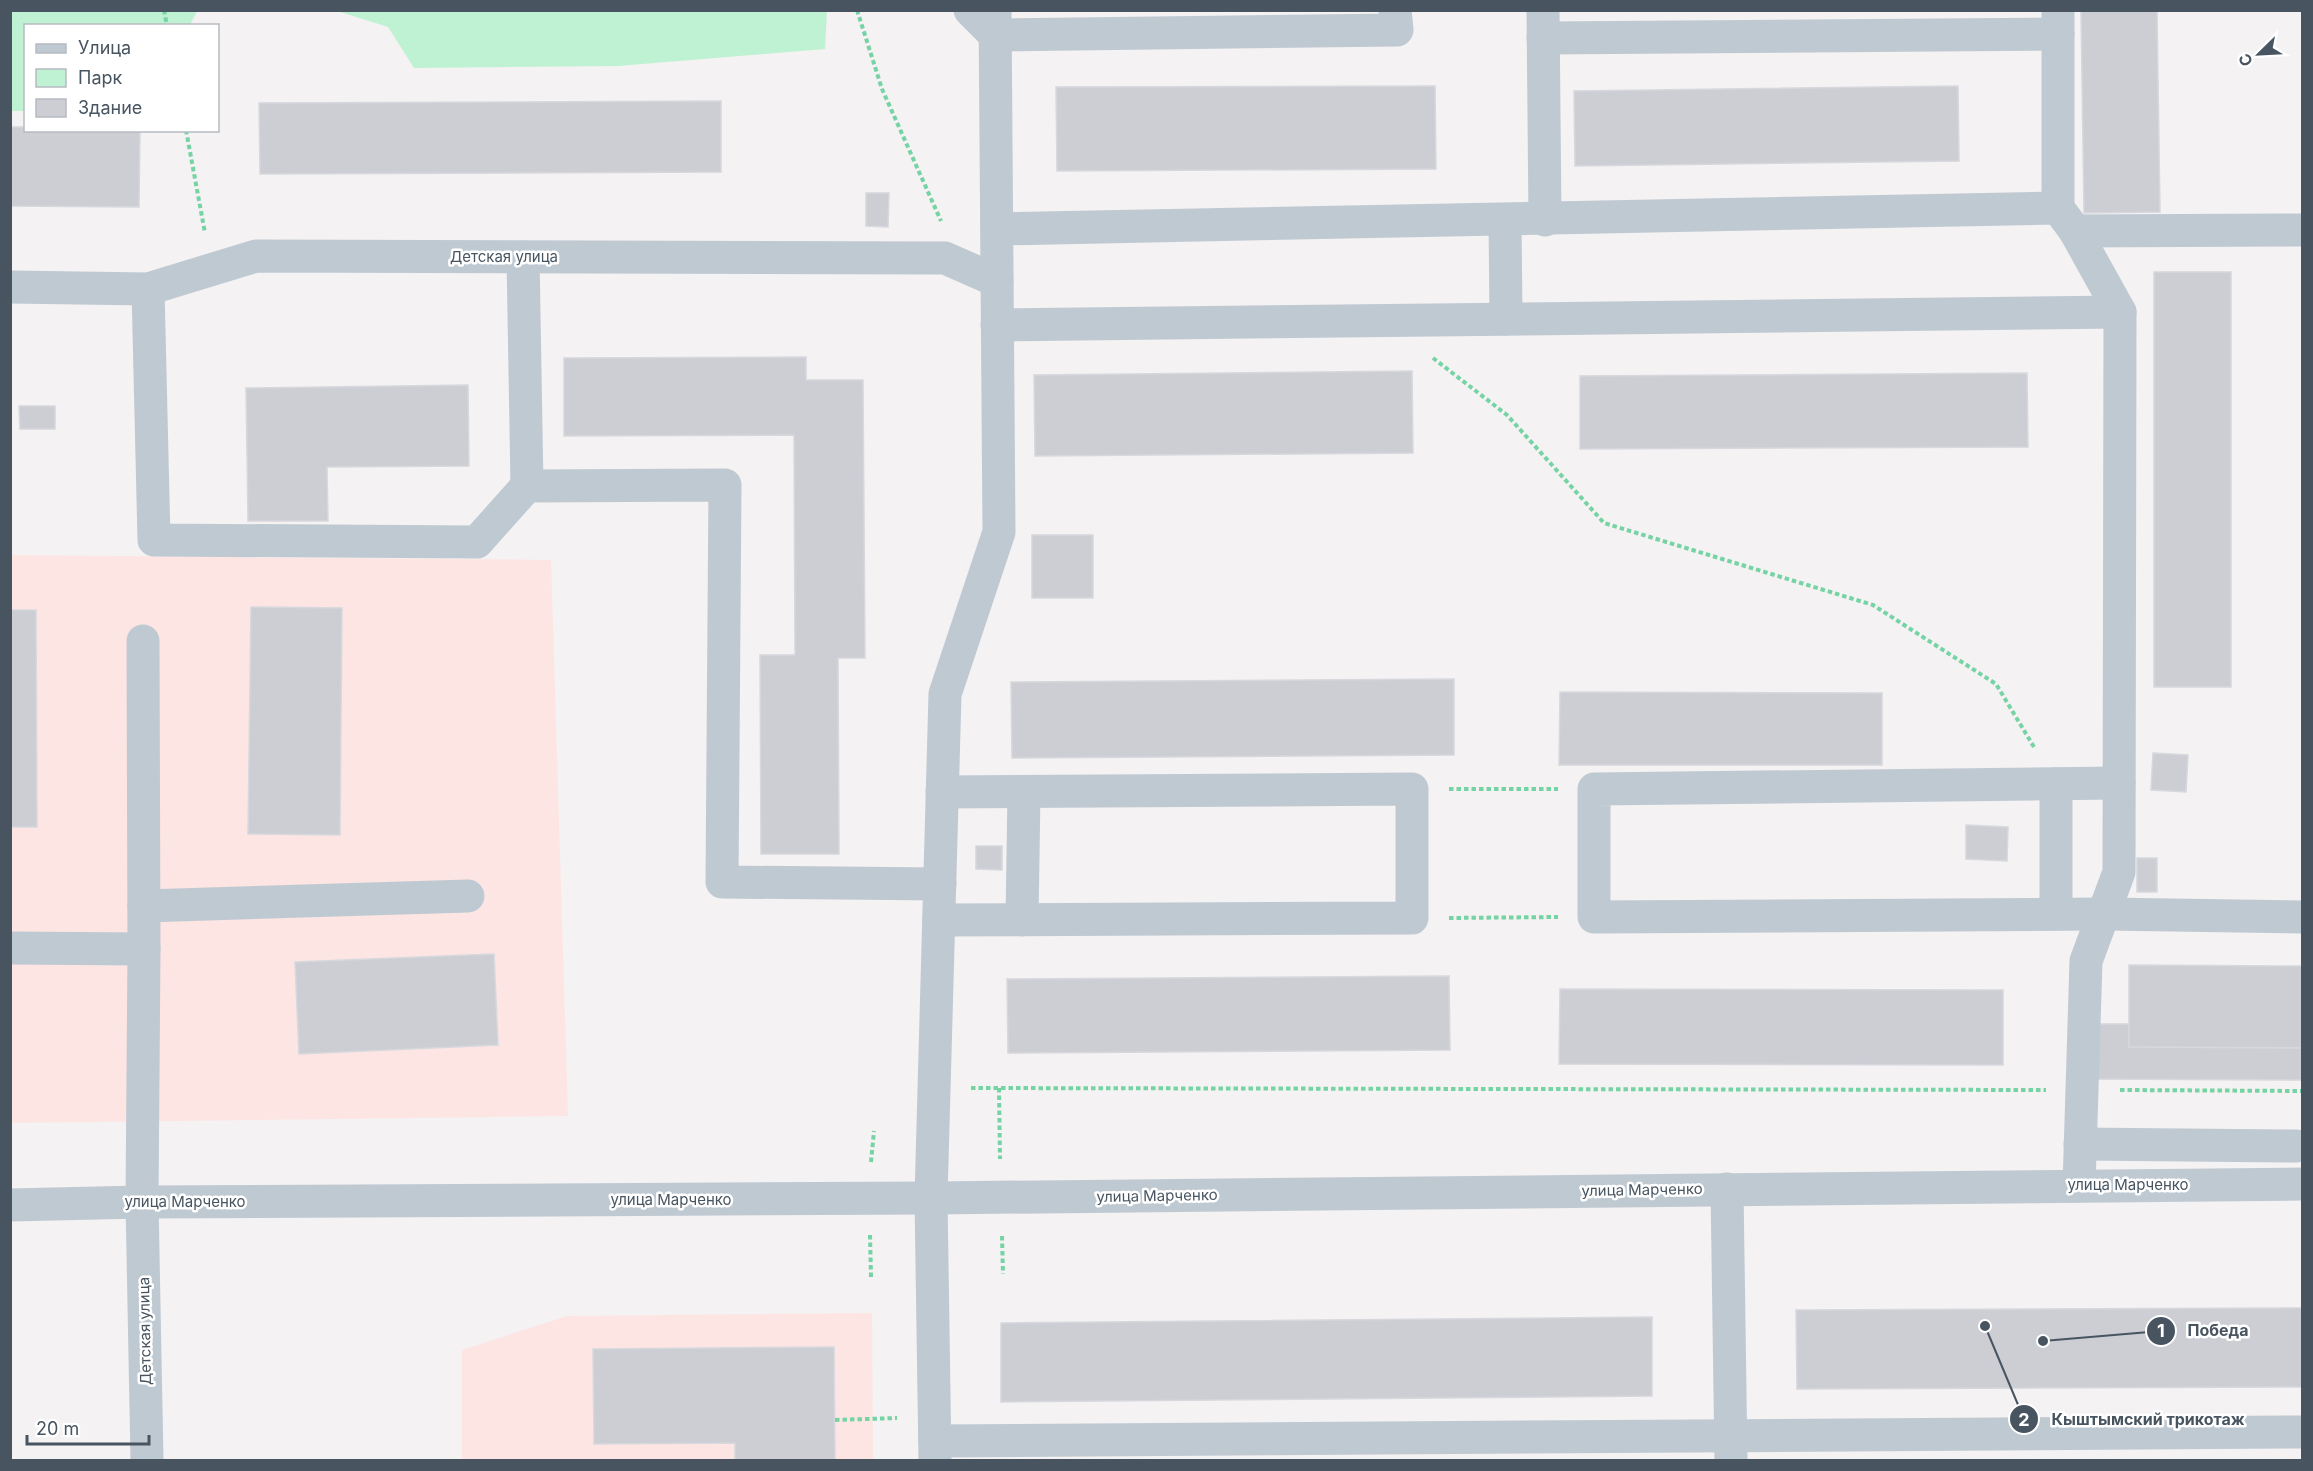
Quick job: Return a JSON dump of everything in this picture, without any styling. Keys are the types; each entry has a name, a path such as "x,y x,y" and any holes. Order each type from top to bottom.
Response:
{"street":[{"path":"970,10 995,23 1397,30 1395,10"},
{"path":"1545,220 1543,24 2058,22 2067,219 2120,312 2119,872 2086,961 2079,1186"},
{"path":"995,23 999,532 945,694 931,1198 935,1439 1097,1450 1594,1449 1731,1448 2302,1432"},
{"path":"997,229 1505,220 2067,219 2302,230"},
{"path":"1505,220 1506,320"},
{"name":"Детская улица","path":"10,287 148,289 256,256 945,258 997,281"},
{"path":"148,289 154,540 477,542 527,486 523,257"},
{"path":"997,325 2120,312"},
{"path":"527,486 725,485 722,882 940,884"},
{"name":"Детская улица","path":"143,641 142,1202 147,1461"},
{"path":"2119,783 1594,789 1594,917 2056,914 2302,917"},
{"path":"2056,784 2056,914"},
{"path":"939,920 1412,918 1412,789 942,792"},
{"path":"1022,920 1024,792"},
{"path":"144,906 468,896"},
{"path":"10,948 144,949"},
{"path":"2080,1144 2296,1146"},
{"name":"улица Марченко","path":"10,1205 2302,1184"},
{"path":"1727,1189 1731,1448"}],"path":[{"path":"857,10 882,88 944,228 945,258"},
{"path":"186,132 212,269"},
{"path":"1432,357 1507,415 1604,523 1873,605 1996,684 2056,784"},
{"path":"1412,789 1594,789"},
{"path":"1412,918 1594,917"},
{"path":"934,1088 2302,1091"},
{"path":"835,1420 935,1439"}],"shaded area":[{"path":"10,555 551,560 568,1116 11,1123"},
{"path":"872,1313 873,1460 462,1460 462,1350 567,1316"}],"green space":[{"path":"11,10 197,10 190,24 24,24 24,111 11,111"},
{"path":"337,11 827,11 825,49 618,66 414,68 388,27"}],"building":[{"path":"2081,10 2157,10 2160,212 2084,213"},
{"path":"1435,86 1436,169 1057,171 1056,87"},
{"path":"1958,86 1959,161 1575,166 1574,91"},
{"path":"721,101 721,172 260,174 259,103"},
{"path":"10,127 24,127 24,132 140,132 139,207 10,206"},
{"path":"866,193 889,193 888,227 866,226"},
{"path":"2154,272 2231,272 2231,687 2154,687"},
{"path":"806,357 806,380 863,380 865,658 838,658 839,854 761,854 760,655 795,655 794,435 564,436 564,358"},
{"path":"1412,371 1413,453 1035,456 1034,375"},
{"path":"2027,373 2028,447 1580,449 1580,376"},
{"path":"468,385 469,466 327,467 328,521 248,521 246,388"},
{"path":"19,406 55,406 55,429 20,429"},
{"path":"1032,535 1093,535 1093,598 1032,598"},
{"path":"251,607 342,608 340,835 248,834"},
{"path":"10,610 36,610 37,827 10,827"},
{"path":"1454,679 1454,755 1012,758 1011,682"},
{"path":"1560,692 1882,693 1882,765 1559,765"},
{"path":"2153,753 2188,755 2186,792 2151,790"},
{"path":"1966,825 2008,827 2007,861 1966,859"},
{"path":"976,846 1002,846 1002,870 976,869"},
{"path":"2137,858 2157,858 2157,892 2137,892"},
{"path":"494,954 498,1045 299,1054 295,962"},
{"path":"2129,965 2302,966 2302,1048 2129,1047"},
{"path":"1449,976 1450,1050 1008,1053 1007,979"},
{"path":"1560,989 2003,990 2003,1065 1559,1064"},
{"path":"2094,1024 2129,1024 2129,1047 2302,1048 2302,1080 2094,1079"},
{"path":"2302,1308 2302,1387 1797,1389 1796,1310"},
{"path":"1652,1317 1652,1396 1001,1402 1001,1323"},
{"path":"834,1347 835,1460 735,1460 735,1443 594,1444 593,1349"}],"place":[{"name":"Кыштымский трикотаж","path":"1985,1326"},
{"name":"Победа","path":"2043,1341"}]}
